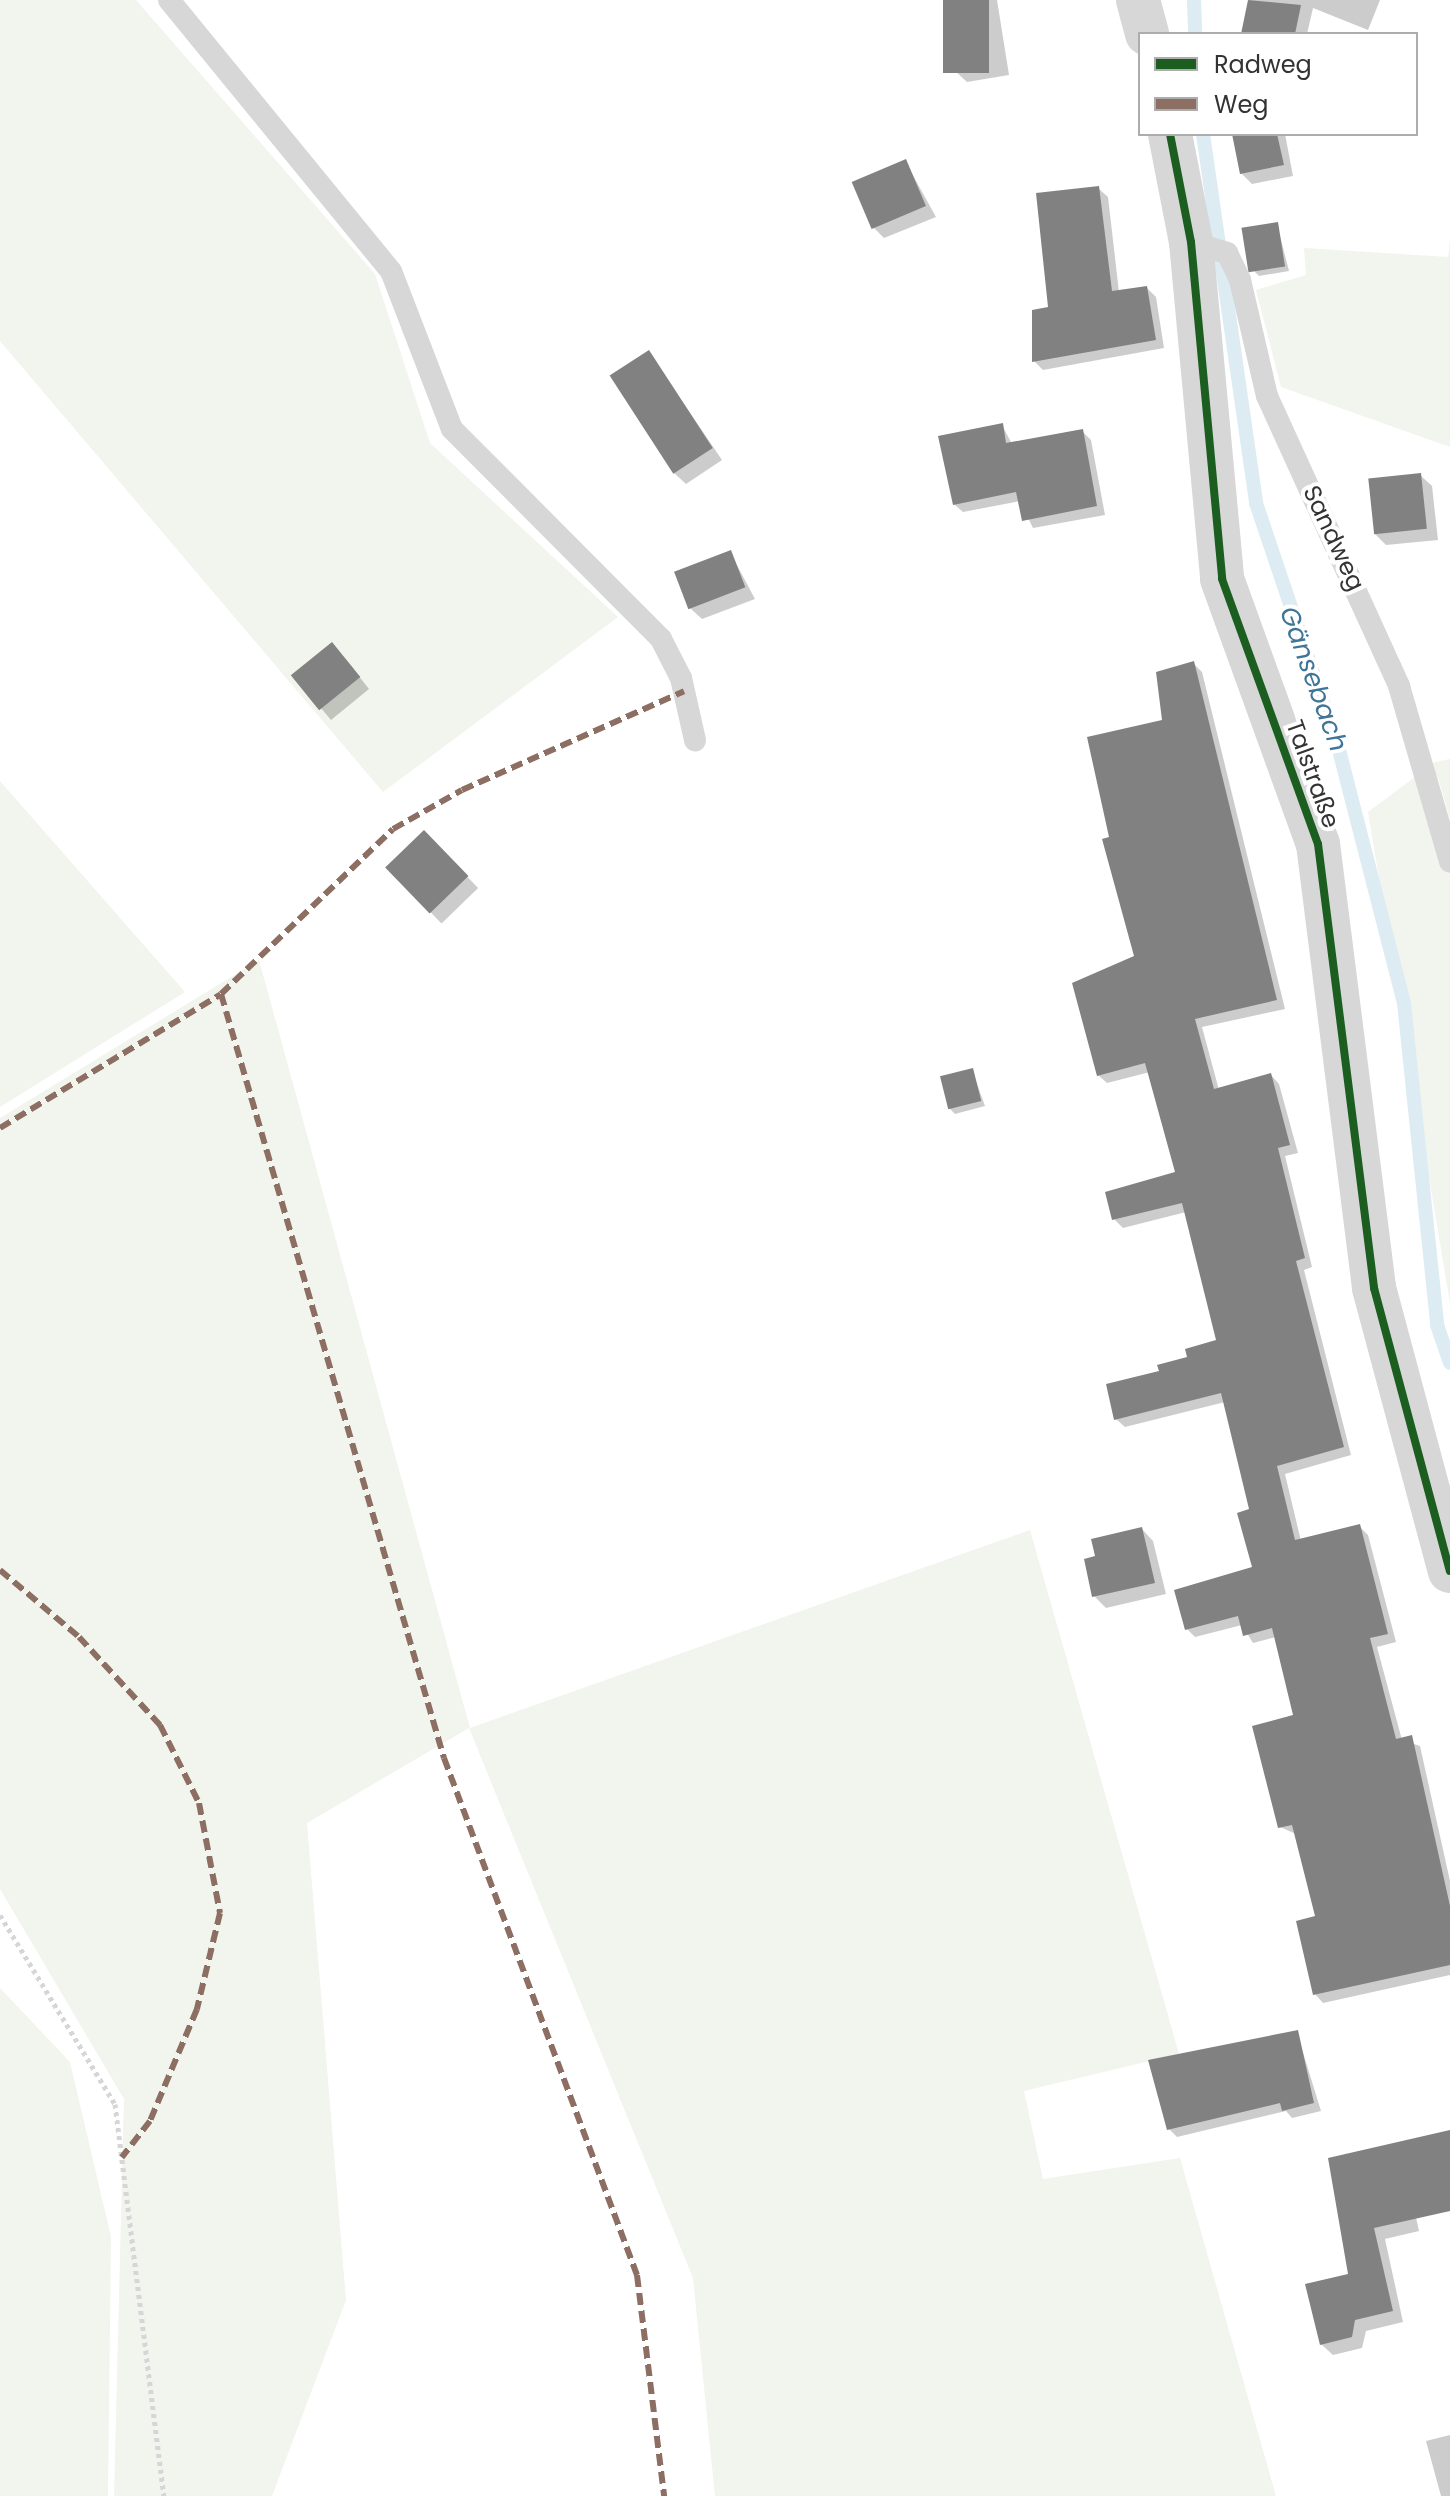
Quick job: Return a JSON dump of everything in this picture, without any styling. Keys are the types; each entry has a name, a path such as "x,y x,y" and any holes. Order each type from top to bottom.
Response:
{"street":[{"path":"1138,0 1146,32"},
{"name":"Talstraße","path":"1171,136 1209,246 1222,579 1318,844 1374,1288 1450,1571"}],"lane":[{"path":"169,0 391,271 452,429 661,639 681,678 695,740"},
{"name":"Sandweg","path":"1209,246 1267,396 1399,686 1450,862"}],"path":[{"path":"0,1915 115,2104 164,2496"}],"shaded area":[{"path":"0,0 136,0 375,274 430,443 618,617 383,792 0,341"},
{"path":"1450,240 1450,447 1281,387 1256,290 1306,275 1304,248 1448,257"},
{"path":"1450,759 1450,820 1437,774 1450,859 1450,1303 1368,812 1435,762"},
{"path":"0,781 185,992 0,1107"},
{"path":"259,960 470,1728 1030,1530 1179,2054 1024,2091 1043,2179 1180,2158 1276,2496 715,2496 693,2278 469,1728 307,1823 346,2300 272,2496 114,2496 124,2099 0,1889 0,1118"},
{"path":"0,1988 70,2062 111,2237 108,2496 0,2496"}],"building":[{"path":"943,0 989,0 989,73 943,73"},
{"path":"1248,0 1301,5 1295,32 1241,32"},
{"path":"1232,136 1277,136 1284,165 1240,174"},
{"path":"906,159 926,206 872,229 852,182"},
{"path":"1099,186 1112,291 1147,286 1156,340 1032,362 1032,310 1048,307 1036,193"},
{"path":"1278,222 1285,266 1248,272 1241,228"},
{"path":"649,350 713,448 673,474 610,376"},
{"path":"1003,423 1006,443 1083,429 1097,506 1022,521 1016,492 953,505 938,436"},
{"path":"1421,473 1427,529 1374,534 1368,479"},
{"path":"731,550 745,587 688,609 674,572"},
{"path":"332,642 360,677 319,710 291,675"},
{"path":"1194,661 1277,1000 1195,1019 1214,1089 1271,1073 1290,1145 1278,1148 1305,1258 1296,1261 1344,1447 1277,1466 1295,1540 1360,1524 1388,1634 1370,1638 1396,1739 1412,1735 1450,1906 1450,1965 1313,1995 1296,1921 1315,1916 1292,1825 1278,1828 1252,1726 1293,1715 1272,1628 1243,1636 1238,1616 1185,1630 1174,1590 1252,1567 1237,1513 1249,1509 1221,1393 1114,1420 1106,1384 1159,1371 1157,1365 1187,1357 1185,1349 1216,1340 1182,1203 1112,1220 1105,1192 1175,1172 1145,1063 1097,1076 1072,983 1134,956 1102,839 1109,837 1087,737 1162,720 1156,672"},
{"path":"424,830 468,876 430,914 385,868"},
{"path":"973,1068 981,1101 948,1109 940,1076"},
{"path":"1142,1527 1155,1583 1092,1597 1084,1559 1095,1556 1091,1539"},
{"path":"1298,2030 1314,2103 1282,2111 1280,2103 1167,2130 1148,2060"},
{"path":"1450,2130 1450,2211 1374,2228 1393,2311 1355,2320 1352,2337 1320,2345 1305,2284 1348,2274 1328,2158"}],"waterway":[{"name":"Gänsebach","path":"1194,0 1195,32"},
{"name":"Gänsebach","path":"1203,136 1256,503 1338,746 1404,1003 1437,1325 1450,1363"}],"marked path":[{"path":"0,1128 221,994 393,829 462,790 684,691"},
{"path":"221,994 444,1758 637,2275 664,2496"},
{"path":"0,1570 79,1637 160,1725 199,1803 220,1913 197,2009 150,2121 122,2157"}],"cycle path":[{"path":"1170,136 1191,242 1222,579 1318,844 1374,1288 1450,1571"}]}
